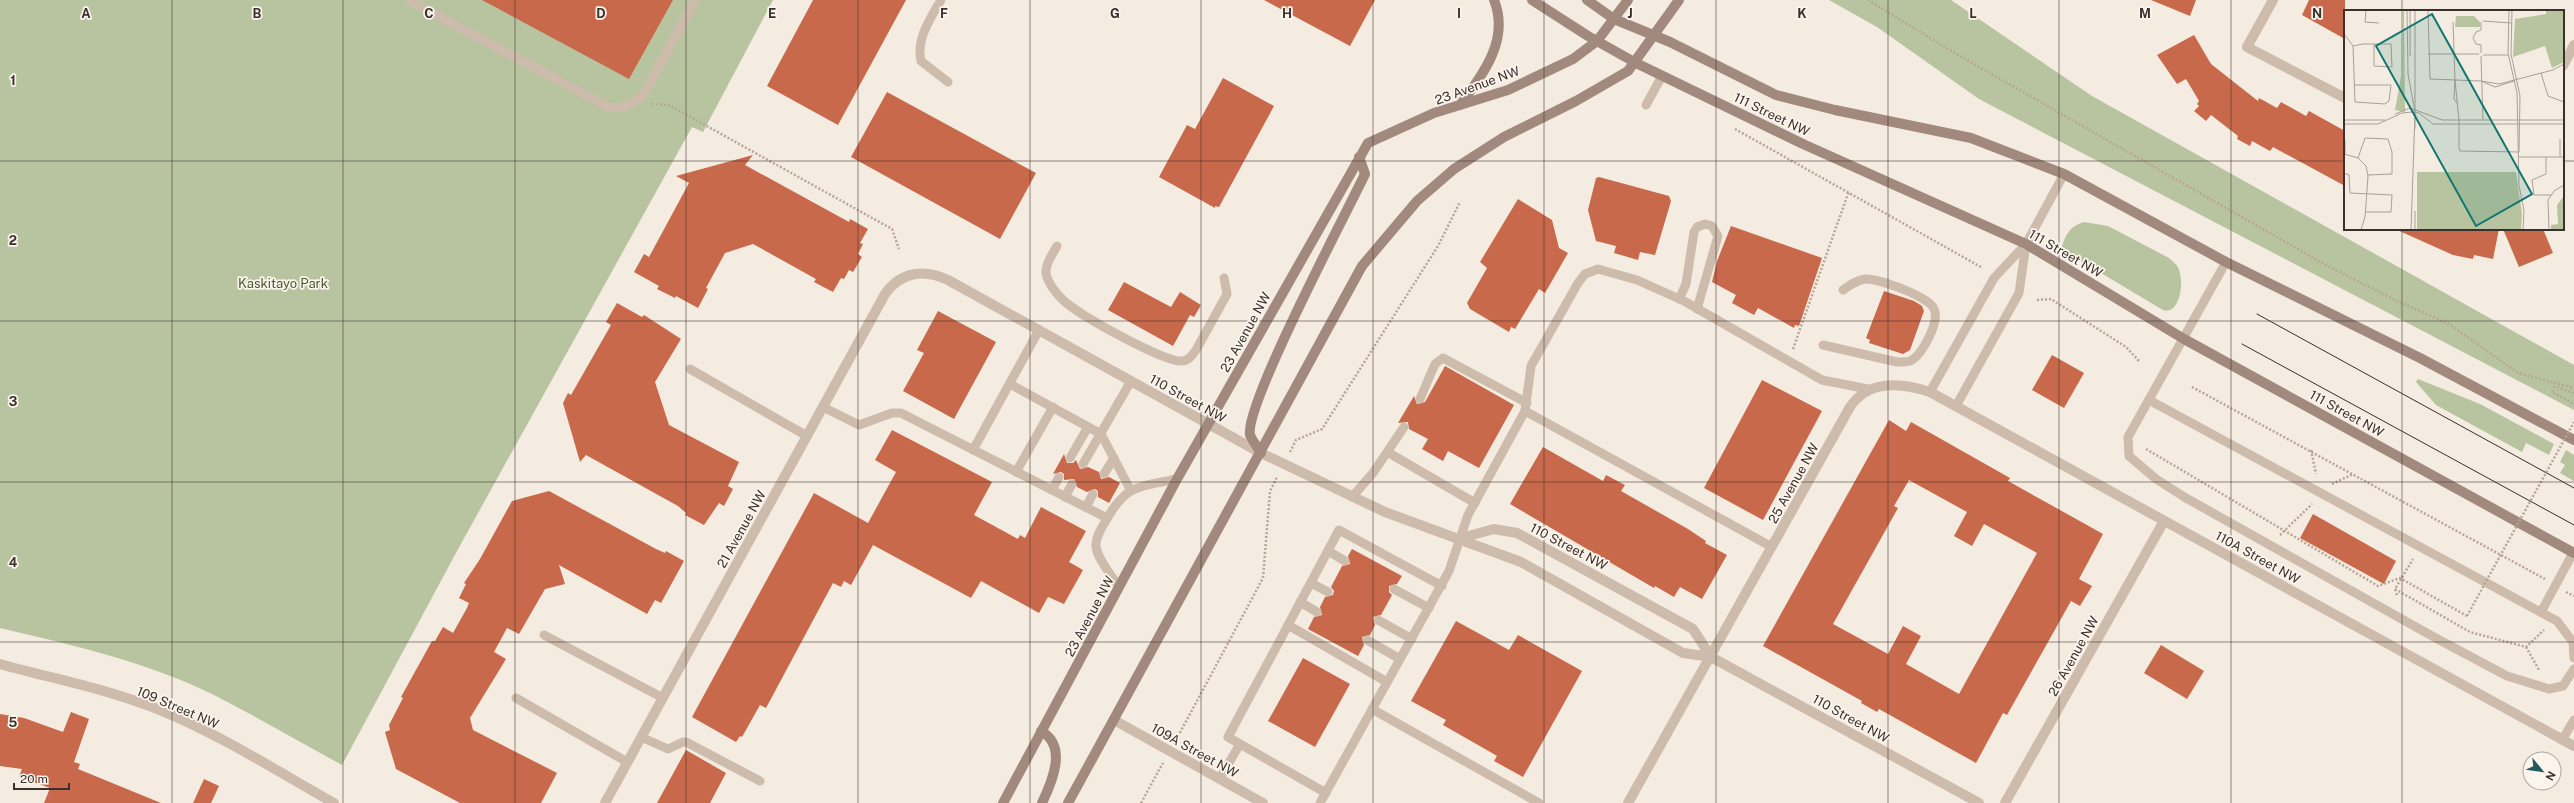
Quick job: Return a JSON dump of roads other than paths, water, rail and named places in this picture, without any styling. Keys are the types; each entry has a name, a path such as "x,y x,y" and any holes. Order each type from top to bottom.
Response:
{"main road":[{"path":"1460,105 1487,69 1498,41 1496,7 1494,0"},
{"name":"111 Street NW","path":"1532,0 1597,41 1662,76 1803,144 2026,244 2184,338 2574,553"},
{"name":"111 Street NW","path":"1588,0 1614,19 1654,37 1670,42 1776,95 1835,110 1971,138 2064,174 2226,262 2420,358 2574,440"},
{"name":"23 Avenue NW","path":"1002,803 1177,479 1368,143 1434,114 1523,83 1573,59 1597,41 1628,0"},
{"path":"1068,803 1261,453 1362,266 1417,201 1454,169 1504,137 1576,101 1628,71 1636,63 1679,0"},
{"path":"1261,453 1250,434 1252,417 1282,344 1365,174 1359,157"},
{"path":"1041,731 1049,735 1057,753 1053,780 1042,803"},
{"path":"1009,803 1015,781"}],"street":[{"path":"2273,0 2247,47 2344,97"},
{"path":"2564,64 2574,45"},
{"name":"110 Street NW","path":"908,275 920,273 939,276 1261,453 1352,497 1434,532 1461,538 1521,562 1683,653 1711,656 1979,803"},
{"name":"21 Avenue NW","path":"605,803 886,294 892,284 908,275"},
{"path":"1868,389 1898,385 1913,386 1930,392"},
{"name":"25 Avenue NW","path":"1628,803 1850,407 1857,396 1868,389"},
{"name":"110A Street NW","path":"1930,392 2574,746"},
{"name":"26 Avenue NW","path":"2005,803 2164,521"},
{"name":"110 Street NW","path":"1461,538 1494,529 1524,536 1693,629 1711,656"},
{"name":"109 Street NW","path":"0,664 73,682 159,710 221,739 334,803"},
{"name":"109A Street NW","path":"1114,720 1263,803"}],"lane":[{"path":"409,0 610,108 627,107 635,104 645,92 695,0"},
{"path":"941,0 925,28 918,49 921,61 948,82"},
{"path":"1646,105 1662,76"},
{"path":"1930,392 1994,278 2026,244 2064,174"},
{"path":"1679,299 1686,284 1694,232 1698,227 1705,224 1712,226 1718,236 1697,309"},
{"path":"1956,406 2019,293 2026,244"},
{"path":"1057,246 1046,271 1049,282 1064,301 1081,313 1151,352 1174,361 1184,361 1190,358 1196,350 1227,294 1224,278"},
{"path":"2226,262 2128,437 2129,456 2156,480 2368,602 2507,676 2549,689 2563,686 2574,669"},
{"path":"1320,803 1372,708 1442,586 1461,538 1468,515 1526,407 1532,366 1578,283 1585,274 1592,270 1605,269 1637,280 1679,299 1787,362 1822,380 1868,389"},
{"path":"1823,345 1897,362 1907,362 1919,354 1935,324 1935,310 1932,304 1927,300 1900,290 1866,279 1858,280 1843,290"},
{"path":"973,450 1039,330"},
{"path":"1420,399 1435,364 1442,358 1772,547"},
{"path":"690,369 807,436"},
{"path":"1083,464 1131,381"},
{"path":"1010,384 1101,434 1130,489"},
{"path":"2149,400 2557,621 2573,642 2574,658"},
{"path":"823,407 859,425 892,413 901,413 1107,518"},
{"path":"1016,472 1052,407"},
{"path":"1070,458 1088,427"},
{"path":"1352,497 1388,453 1404,427"},
{"path":"1388,453 1474,503"},
{"path":"1104,474 1114,458"},
{"path":"1052,490 1059,477"},
{"path":"1119,587 1096,546 1098,536 1107,518 1122,495 1130,489 1177,479"},
{"path":"1065,497 1072,484"},
{"path":"1086,507 1093,494"},
{"path":"1326,793 1228,737 1339,530 1442,586"},
{"path":"1328,551 1345,561"},
{"path":"2541,612 2574,553"},
{"path":"1311,583 1328,592"},
{"path":"1394,589 1429,608"},
{"path":"1300,602 1317,612"},
{"path":"1378,620 1412,639"},
{"path":"1288,625 1387,682"},
{"path":"544,634 663,698"},
{"path":"1367,640 1400,659"},
{"path":"516,698 627,762"},
{"path":"1372,708 1539,803"},
{"path":"2562,740 2574,720"},
{"path":"641,737 668,749 686,742 760,781"},
{"path":"1220,778 1240,744"}],"tram line":[{"path":"2257,314 2574,488"},
{"path":"2242,344 2574,525"}],"park label":[{"name":"Kaskitayo Park","path":"283,283"}]}
